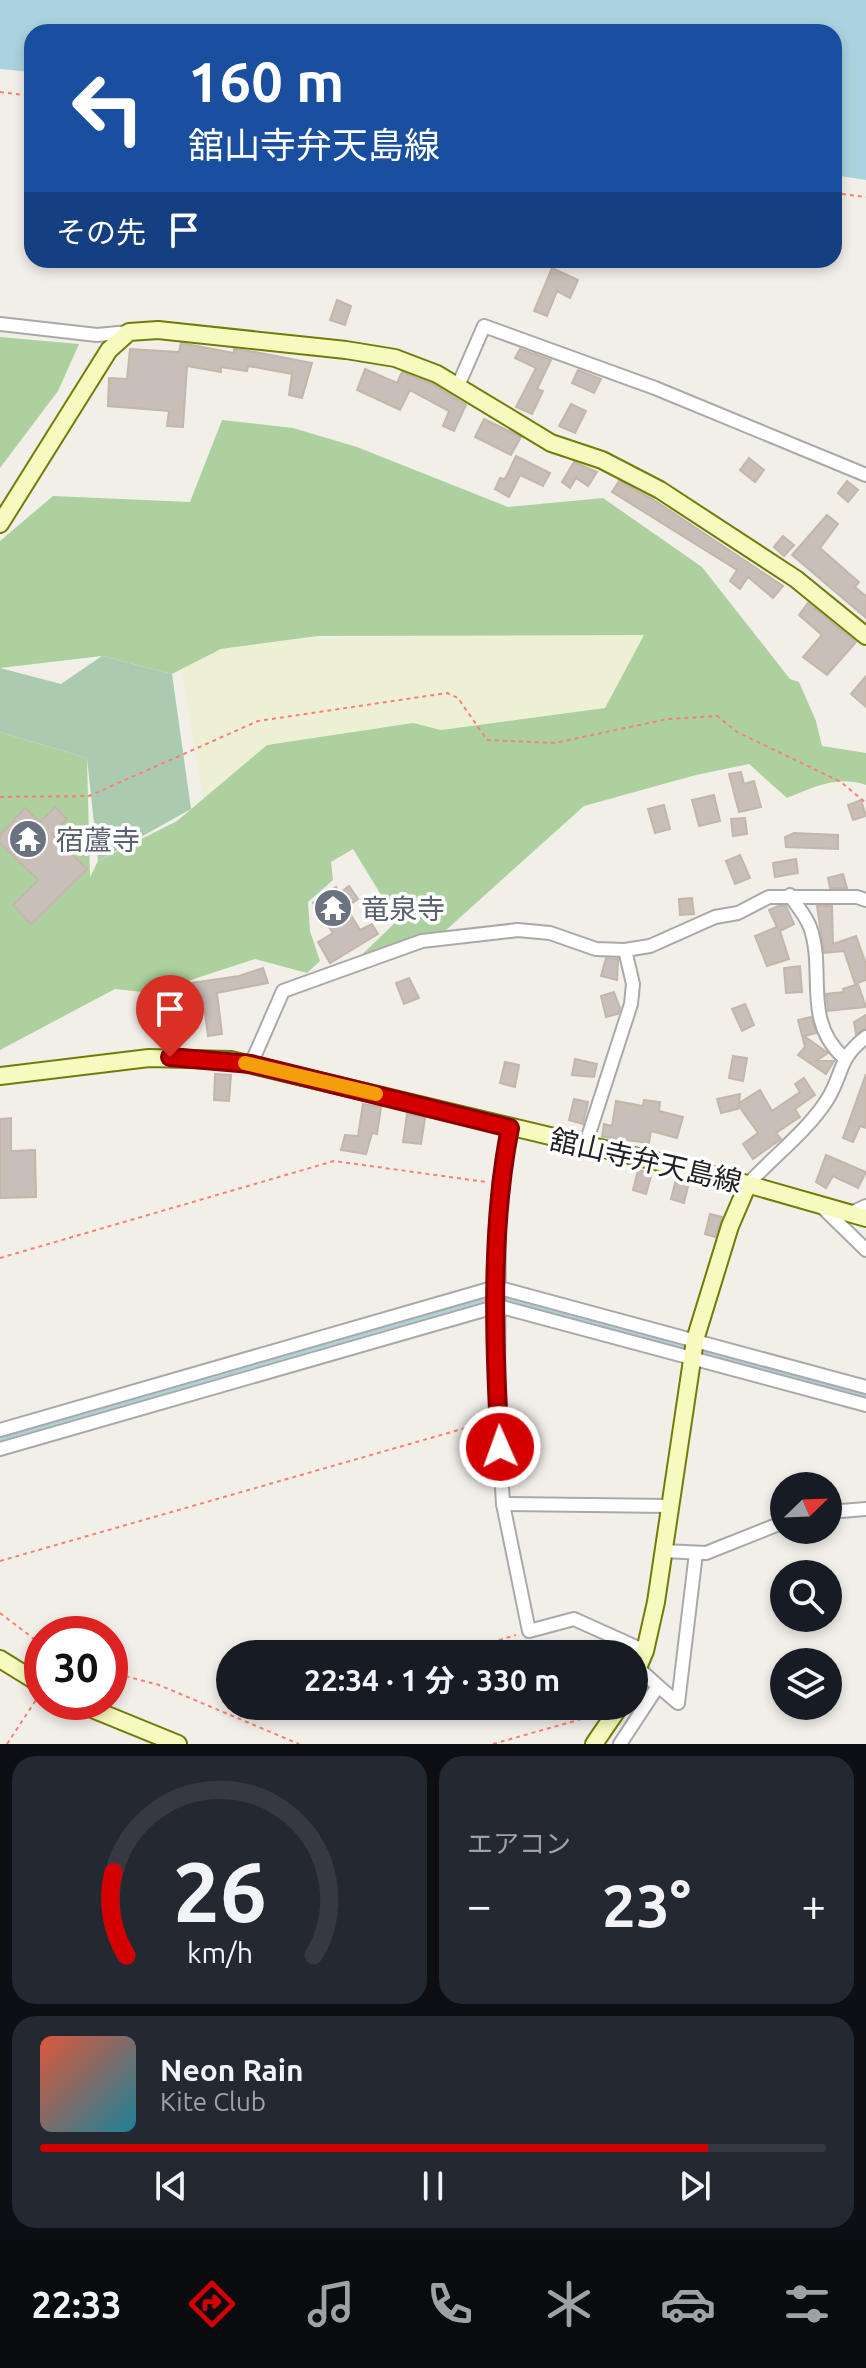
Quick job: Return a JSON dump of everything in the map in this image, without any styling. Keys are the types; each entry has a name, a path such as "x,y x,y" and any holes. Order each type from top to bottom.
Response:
{"street":[{"path":"0,324 97,335 158,330 395,358 437,374 551,443 602,460 660,490 796,579 866,636"},
{"path":"457,388 484,326 655,388 866,475"},
{"path":"0,524 109,350 129,332"},
{"path":"790,895 810,927 814,994 823,1027 833,1047 843,1057"},
{"path":"251,1064 283,991 422,941 518,930 550,933 596,949 625,950 650,946 715,917 738,913 769,897 857,897 866,900"},
{"path":"585,1146 631,1004 633,984 625,950"},
{"path":"647,1640 693,1350 730,1226 748,1184 826,1102 838,1080 843,1057 866,1037"},
{"name":"舘山寺弁天島線","path":"0,1076 149,1058 210,1058 251,1064 861,1212"},
{"path":"510,1128 499,1184 496,1287 498,1419 503,1504 529,1631 574,1619 621,1640"},
{"path":"820,1204 866,1250"},
{"path":"0,1430 496,1287 866,1405"},
{"path":"0,1449 498,1306 866,1387"},
{"path":"503,1504 670,1506"},
{"path":"842,1511 866,1509"},
{"path":"663,1551 706,1553 770,1528"},
{"path":"648,1680 678,1703 696,1553"},
{"path":"0,1659 24,1679"},
{"path":"620,1744 658,1686"},
{"path":"119,1720 178,1744"},
{"path":"594,1744 610,1720"}],"path":[{"path":"0,92 24,95"},
{"path":"842,194 866,197"},
{"path":"0,797 89,796 258,721 447,693 458,698 487,740 514,743 554,743 668,719 717,716 737,732 841,782 866,803"},
{"path":"0,1258 334,1161 499,1184"},
{"path":"0,1561 498,1419"},
{"path":"0,1613 24,1631"},
{"path":"499,1640 529,1631"},
{"path":"128,1677 216,1707"},
{"path":"7,1744 24,1716"},
{"path":"248,1720 299,1744"},
{"path":"493,1744 575,1720"}],"green space":[{"path":"0,337 79,344 58,391 0,468"},
{"path":"222,420 293,428 357,447 508,507 603,498 702,567 790,679 799,682 816,721 822,746 866,753 866,785 835,782 787,798 749,764 696,775 584,806 435,940 352,964 397,921 353,849 331,862 333,880 308,902 310,931 320,961 307,973 255,959 151,993 115,989 0,1050 0,732 87,758 90,877 98,861 177,821 267,745 413,723 441,730 605,708 644,635 318,636 221,649 172,674 102,656 0,668 0,541 53,496 190,502"},
{"path":"645,634 605,708 441,730 268,745 203,799 181,670 221,649 306,638"},
{"path":"102,656 172,674 191,809 98,861 87,758 0,732 0,668 61,684"}],"water":[{"path":"0,0 866,0 866,180 842,176 842,24 24,24 24,71 0,69"}],"building":[{"path":"552,268 578,280 570,298 557,291 547,316 534,311"},
{"path":"337,300 351,306 345,325 330,320"},
{"path":"181,343 312,363 302,398 289,395 292,374 248,366 247,371 221,367 221,372 187,366 183,427 167,426 169,411 108,406 109,378 127,379 130,349 179,352"},
{"path":"520,349 551,360 537,389 543,391 532,414 516,407 536,368 515,358"},
{"path":"365,369 397,383 402,372 432,384 466,405 454,431 443,426 449,411 410,390 400,410 357,390"},
{"path":"578,370 601,379 594,393 572,383"},
{"path":"571,404 586,411 575,433 559,426"},
{"path":"484,419 521,437 511,455 475,437"},
{"path":"516,456 550,473 543,486 520,475 509,497 495,489 500,478 505,479"},
{"path":"749,458 764,470 755,482 740,470"},
{"path":"574,462 597,472 588,486 576,478 570,488 562,482"},
{"path":"619,481 654,500 783,586 773,598 748,577 740,589 730,581 737,570 612,492"},
{"path":"847,481 858,490 848,502 838,493"},
{"path":"827,515 838,524 820,548 859,582 855,587 866,596 866,618 792,555"},
{"path":"783,536 794,545 784,556 774,547"},
{"path":"808,603 856,642 827,675 803,657 822,635 799,615"},
{"path":"866,676 866,707 851,694"},
{"path":"741,772 744,784 754,781 761,807 739,812 729,774"},
{"path":"714,795 720,821 699,826 692,800"},
{"path":"861,800 866,816 853,820 848,805"},
{"path":"664,805 670,829 655,833 648,809"},
{"path":"55,807 67,819 52,835 87,869 31,924 13,905 38,880 0,843 0,835 25,808 40,822"},
{"path":"745,818 747,834 733,836 731,819"},
{"path":"794,833 838,835 838,849 786,847 785,837"},
{"path":"740,855 750,878 735,884 726,861"},
{"path":"796,859 798,873 775,877 773,863"},
{"path":"843,874 847,888 830,888 828,878"},
{"path":"349,886 358,899 348,906 349,912 360,930 372,924 378,934 330,963 318,942 333,933 313,903 336,887 340,893"},
{"path":"692,898 694,914 680,915 679,899"},
{"path":"786,906 794,924 780,931 789,959 767,966 755,936 777,927 769,910"},
{"path":"817,906 832,906 833,944 856,936 866,964 866,980 855,984 844,951 824,953"},
{"path":"606,958 618,959 617,980 601,976"},
{"path":"800,966 802,992 786,993 784,968"},
{"path":"263,968 268,983 217,993 222,1034 208,1036 203,997 182,1001 177,985 239,976"},
{"path":"409,978 419,998 404,1004 396,983"},
{"path":"858,984 866,1007 828,1011 826,994 844,992 843,989"},
{"path":"614,992 620,1008 618,1014 606,1017 601,996"},
{"path":"745,1004 754,1025 742,1031 732,1009"},
{"path":"866,1015 866,1028 856,1034 854,1022"},
{"path":"811,1017 816,1033 804,1036 828,1053 816,1061 834,1061 826,1074 798,1055 805,1047 798,1020"},
{"path":"733,1056 747,1058 743,1081 729,1078"},
{"path":"575,1059 597,1064 594,1077 572,1075"},
{"path":"505,1062 519,1065 515,1087 500,1083"},
{"path":"215,1074 231,1075 229,1101 214,1100"},
{"path":"866,1074 866,1128 860,1126 853,1142 843,1138"},
{"path":"804,1078 815,1095 795,1109 800,1117 776,1133 781,1139 753,1159 743,1144 758,1133 738,1105 738,1109 721,1113 717,1099 740,1094 739,1103 760,1090 772,1111 800,1092 795,1084"},
{"path":"574,1099 588,1102 583,1124 569,1120"},
{"path":"644,1100 660,1102 659,1111 683,1117 677,1138 651,1131 649,1143 602,1137 604,1124 612,1126 616,1101 643,1106"},
{"path":"363,1104 381,1107 377,1134 372,1133 366,1154 341,1150 345,1135 358,1136"},
{"path":"407,1114 425,1118 421,1144 403,1142"},
{"path":"11,1118 11,1151 35,1150 36,1197 0,1198 0,1119"},
{"path":"826,1155 866,1172 858,1188 833,1176 826,1188 816,1182"},
{"path":"638,1170 652,1173 646,1194 633,1190"},
{"path":"676,1179 689,1182 684,1203 671,1199"},
{"path":"710,1214 722,1217 715,1237 705,1234"}],"waterway":[{"path":"0,1439 489,1298"},
{"path":"504,1299 690,1349"},
{"path":"699,1351 866,1397"}],"slow traffic":[{"path":"245,1063 376,1094"}],"place":[{"name":"宿蘆寺","path":"28,839"},
{"name":"竜泉寺","path":"333,908"}],"route":[{"path":"170,1057 210,1058 251,1064 510,1128 499,1184 496,1287 500,1447"}]}
